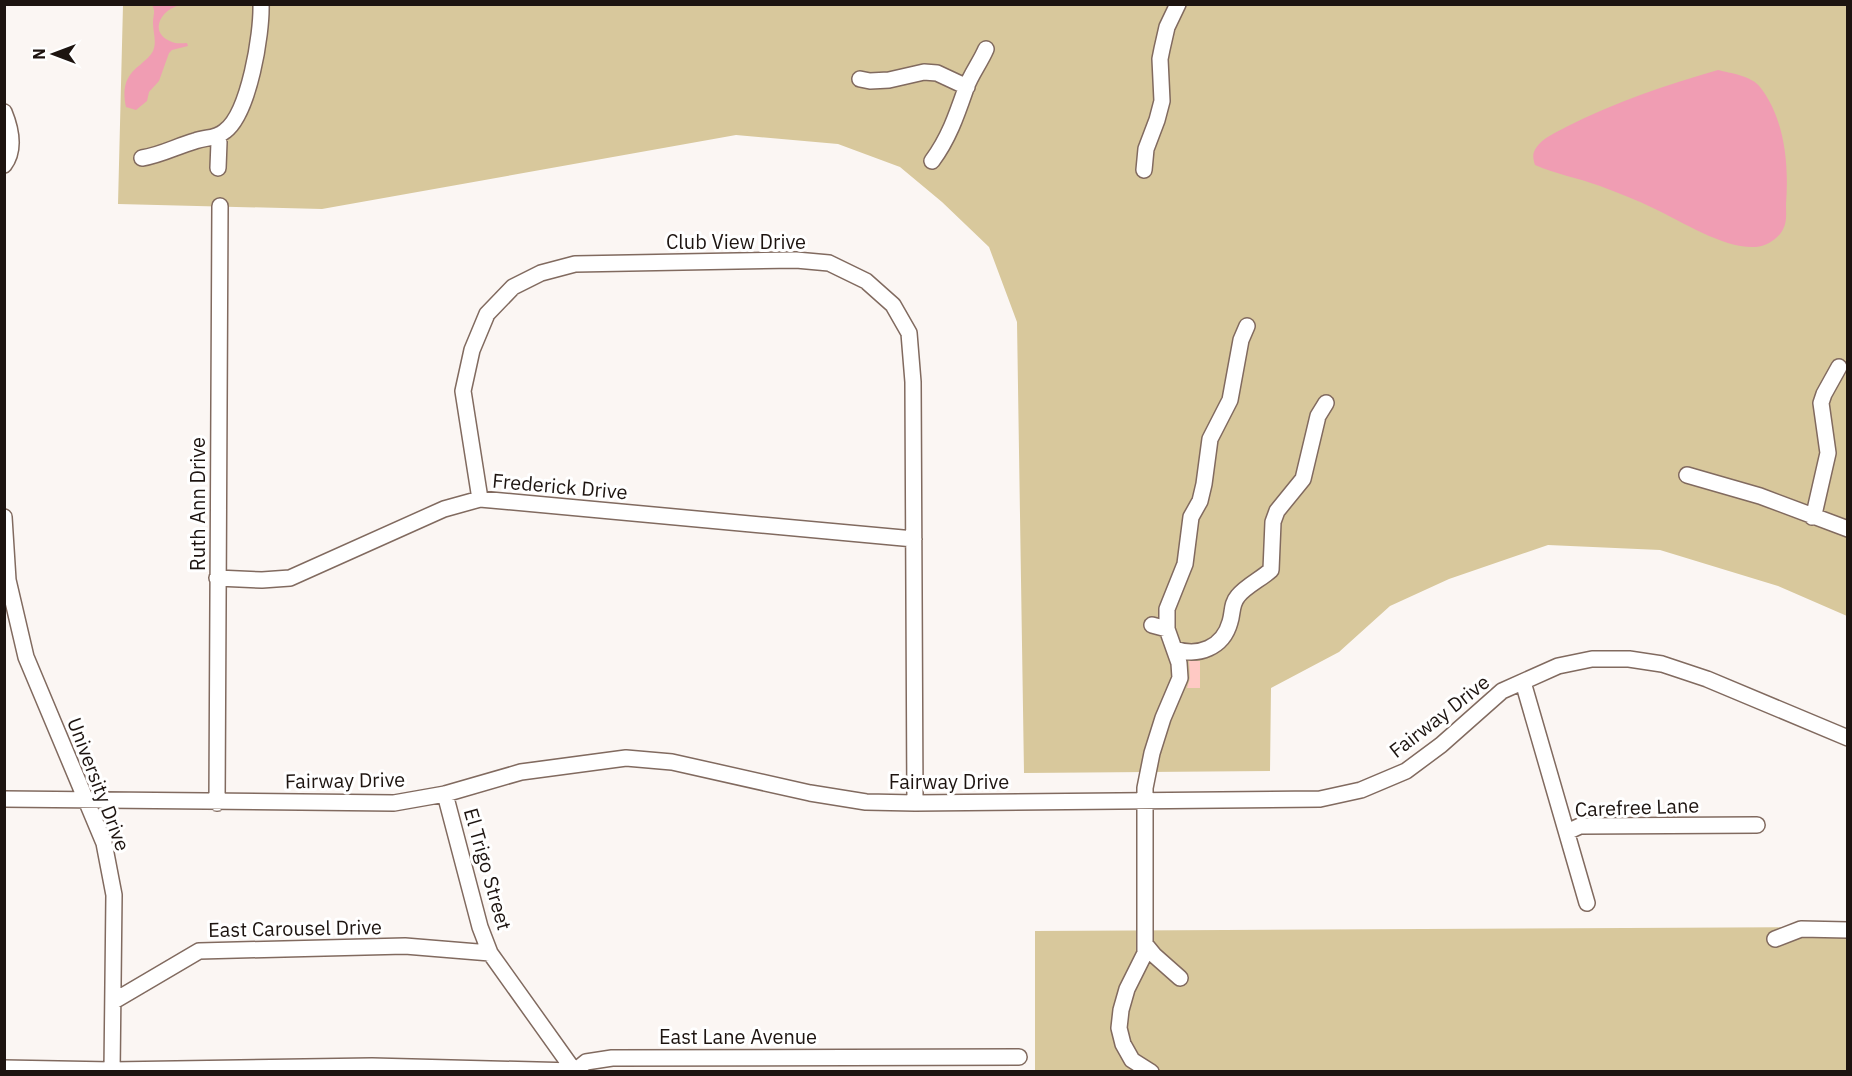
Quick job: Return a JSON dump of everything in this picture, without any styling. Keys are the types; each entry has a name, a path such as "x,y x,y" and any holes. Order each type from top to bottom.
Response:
{"street":[{"path":"217,136 238,117 245,99 259,39 261,4"},
{"path":"1144,170 1146,149 1162,101 1162,49 1167,27 1178,4"},
{"path":"932,161 951,132 967,87 986,49"},
{"path":"860,79 879,81 924,72 937,72 967,87"},
{"path":"4,112 11,134 11,149 4,165"},
{"path":"142,158 159,155 197,140 242,134"},
{"path":"217,136 219,142 218,168"},
{"name":"Ruth Ann Drive","path":"217,803 220,206"},
{"name":"Club View Drive","path":"480,499 463,391 472,350 487,314 513,287 541,273 575,264 796,260 829,263 866,281 893,305 909,333 913,382 915,803"},
{"path":"1151,1071 1132,1060 1123,1044 1119,1028 1127,989 1140,966 1144,953 1145,788 1152,753 1163,718 1180,678 1179,663 1167,629 1167,609 1185,564 1191,517 1200,501 1210,439 1230,400 1241,340 1247,326"},
{"path":"1812,517 1828,453 1821,403 1839,367"},
{"path":"1175,649 1197,653 1208,650 1225,636 1232,605 1238,595 1277,569 1273,522 1277,511 1303,479 1318,416 1326,403"},
{"path":"1687,476 1760,496 1848,529"},
{"name":"Frederick Drive","path":"218,578 262,580 290,578 444,509 480,499 914,539"},
{"name":"University Drive","path":"4,517 8,580 26,657 104,843 114,895 112,1071"},
{"path":"1152,625 1167,629"},
{"name":"Fairway Drive","path":"4,800 394,803 445,794 521,772 626,759 672,762 810,793 866,802 1320,799 1361,790 1406,771 1441,745 1502,691 1558,666 1592,659 1629,659 1662,664 1707,679 1848,738"},
{"name":"Carefree Lane","path":"1522,682 1567,832 1580,826 1756,825"},
{"name":"El Trigo Street","path":"445,794 480,927 490,953 575,1071"},
{"path":"1567,832 1587,903"},
{"path":"1775,939 1801,929 1848,930"},
{"path":"1144,944 1180,978"},
{"name":"East Carousel Drive","path":"114,1001 199,951 405,946 490,953"},
{"name":"East Lane Avenue","path":"575,1071 586,1062 612,1058 905,1064 1019,1057"},
{"path":"4,1068 112,1071 372,1065 575,1071"}],"shaded area":[{"path":"123,5 1847,5 1847,616 1778,586 1660,550 1548,545 1449,579 1390,606 1339,652 1271,688 1270,771 1024,773 1017,322 989,247 942,202 900,167 838,144 736,135 322,209 118,204"},
{"path":"152,5 180,5 162,17 159,28 165,38 174,43 187,43 188,46 169,53 159,81 149,92 147,101 136,110 126,107 124,94 128,78 149,57 154,48"},
{"path":"1718,70 1756,83 1775,113 1780,128 1786,158 1786,219 1782,231 1769,243 1756,247 1731,244 1704,234 1628,197 1535,165 1533,154 1539,144 1566,127 1641,95"},
{"path":"1847,927 1847,1071 1035,1072 1035,931"}],"building":[{"path":"1189,661 1200,661 1200,688 1187,688 1190,678"}]}
